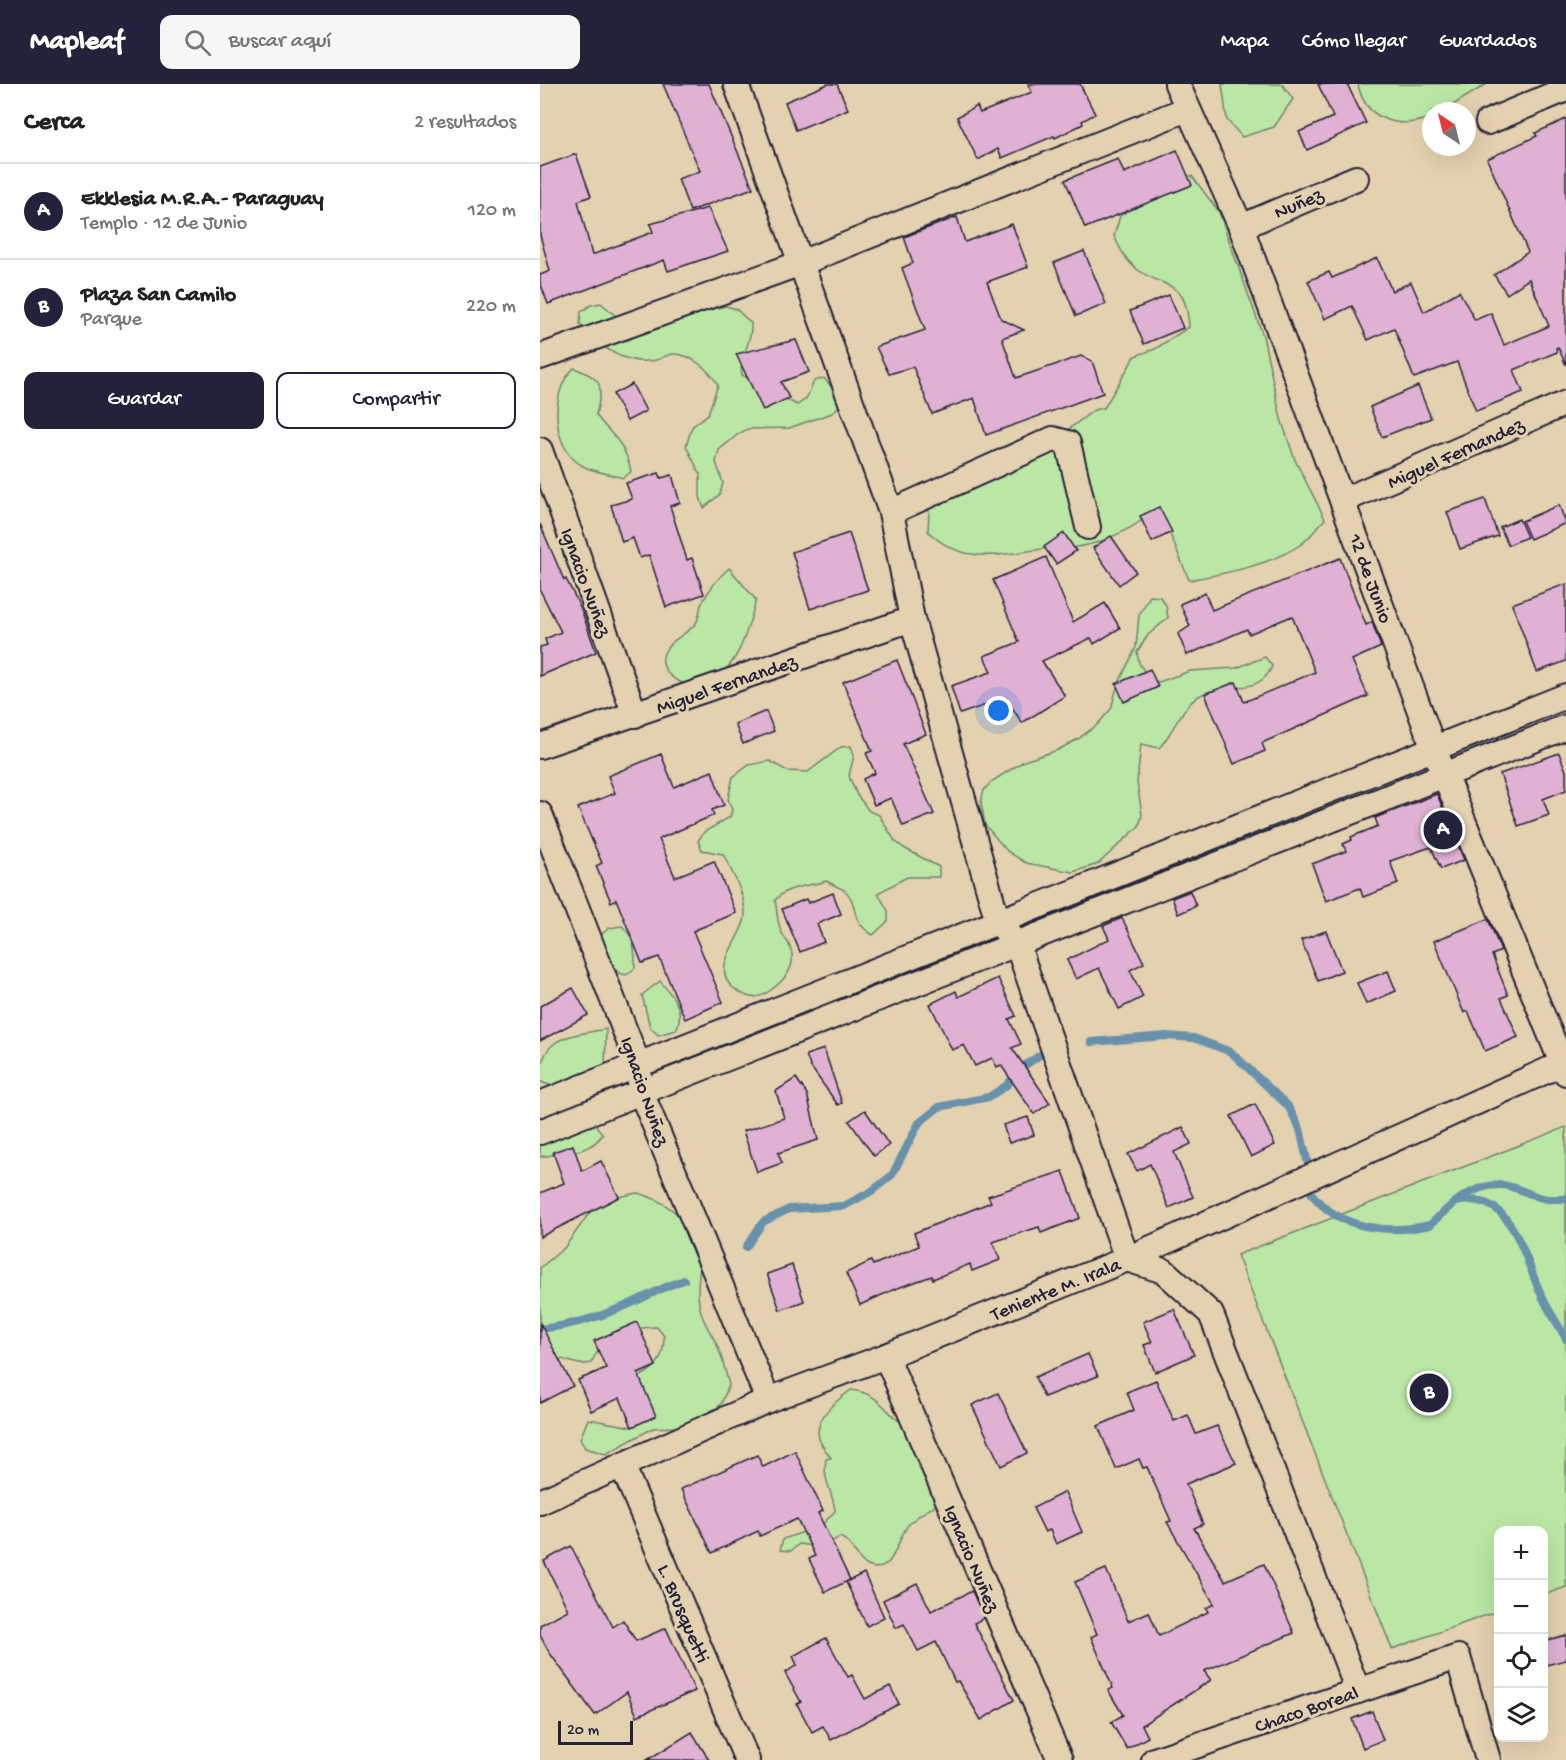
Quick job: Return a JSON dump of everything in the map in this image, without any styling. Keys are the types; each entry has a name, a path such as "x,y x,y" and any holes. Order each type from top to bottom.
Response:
{"street":[{"path":"736,84 891,512 912,619 998,922 1017,944 1127,1258 1164,1271 1211,1314 1358,1691"},
{"name":"12 de Junio","path":"1177,84 1241,227 1444,775 1564,1066"},
{"path":"1488,122 1566,89"},
{"path":"540,357 801,263 1187,109"},
{"name":"Nuñez","path":"1241,227 1356,178"},
{"name":"Miguel Fernandez","path":"1344,500 1566,403"},
{"path":"891,512 1053,439 1068,443 1088,527"},
{"name":"Ignacio Nuñez","path":"540,450 635,715"},
{"name":"Miguel Fernandez","path":"540,746 912,619"},
{"path":"540,1104 1566,696"},
{"path":"540,1132 1566,727"},
{"name":"Ignacio Nuñez","path":"540,814 638,1064 641,1092 768,1400"},
{"name":"Teniente M. Irala","path":"540,1502 623,1467 768,1400 886,1356 1127,1258 1564,1066"},
{"name":"Ignacio Nuñez","path":"886,1356 1060,1760"},
{"name":"L. Brusquetti","path":"623,1467 747,1760"},
{"name":"Chaco Boreal","path":"1154,1760 1458,1657 1488,1760"}],"green space":[{"path":"1222,84 1282,84 1293,99 1274,127 1242,137 1227,120"},
{"path":"1358,84 1487,84 1458,102 1422,102 1422,120 1408,123 1396,122 1376,114 1362,97"},
{"path":"1172,176 1192,176 1219,212 1263,336 1281,419 1295,460 1325,519 1310,536 1288,552 1246,568 1189,580 1159,507 1121,533 1099,542 1074,548 1050,548 985,555 970,554 942,543 928,531 929,509 936,501 1061,435 1094,410 1104,408 1135,356 1155,349 1189,327 1187,312 1180,293 1138,270 1130,263 1114,236 1120,216 1157,191"},
{"path":"601,303 618,318 705,311 726,306 736,309 751,323 750,337 742,362 742,375 797,405 806,399 814,381 824,378 838,395 840,405 832,413 789,428 747,429 737,435 719,450 716,462 723,483 720,494 704,508 700,497 700,474 686,446 692,427 708,414 718,385 705,369 687,357 674,354 656,360 634,360 623,357 604,346 580,324 581,312 591,305"},
{"path":"574,368 591,376 599,384 600,396 596,415 622,446 625,453 631,472 623,478 583,466 572,458 559,434 557,405 560,391"},
{"path":"729,568 756,600 740,648 726,670 716,678 705,684 697,685 681,682 668,673 664,666 665,651 696,623 705,597"},
{"path":"1150,596 1160,597 1166,605 1168,618 1148,635 1137,652 1139,663 1150,680 1159,682 1190,671 1236,668 1265,657 1272,666 1261,681 1253,685 1216,689 1191,702 1159,748 1141,744 1137,782 1142,815 1139,826 1098,864 1073,872 1026,863 1007,851 985,825 981,802 984,790 991,782 1024,761 1058,750 1078,739 1097,725 1111,709 1117,687 1136,647 1139,615"},
{"path":"851,746 854,755 849,776 857,795 869,811 879,815 895,841 939,867 939,877 907,877 878,893 888,911 888,921 873,935 860,923 849,895 826,881 792,889 780,895 775,900 778,920 792,954 791,967 784,978 768,992 758,997 747,996 733,987 726,978 725,967 745,914 740,891 723,854 702,850 698,841 704,832 730,817 732,810 728,799 733,777 749,765 770,761 787,771 808,772 841,747"},
{"path":"1408,770 1410,775 1031,926 1027,923"},
{"path":"622,926 630,935 635,956 635,968 626,975 619,973 611,965 601,935 609,928"},
{"path":"986,937 989,942 663,1072 661,1069"},
{"path":"660,981 677,1004 680,1016 676,1030 658,1035 650,1027 642,995"},
{"path":"606,1029 605,1069 582,1081 566,1086 557,1087 540,1081 541,1066 551,1046 569,1036"},
{"path":"578,1117 596,1126 603,1134 597,1141 575,1152 540,1157 540,1133"},
{"path":"1566,1127 1566,1587 1548,1594 1548,1526 1494,1526 1494,1612 1392,1649 1237,1255"},
{"path":"637,1193 666,1205 684,1220 697,1238 701,1254 698,1289 700,1308 720,1351 729,1385 721,1404 705,1417 675,1427 653,1428 606,1454 585,1448 580,1439 588,1419 632,1427 639,1377 651,1370 659,1361 664,1336 657,1327 626,1330 610,1338 597,1352 591,1363 583,1364 559,1359 547,1363 540,1370 540,1268 565,1247 590,1212 619,1197"},
{"path":"851,1390 865,1393 876,1399 897,1420 922,1436 940,1502 909,1524 890,1561 877,1568 868,1566 860,1560 848,1543 840,1537 821,1547 799,1544 791,1551 780,1550 783,1539 821,1526 835,1511 825,1474 826,1459 831,1458 820,1441 818,1433 822,1418 827,1411"}],"building":[{"path":"663,84 709,84 753,188 690,211 678,179 700,171"},
{"path":"828,84 837,84 848,109 796,130 785,102"},
{"path":"1028,84 1080,84 1095,114 1082,121 1083,124 1055,138 1054,136 1002,158 998,149 978,160 957,117 977,106 980,113 1032,92"},
{"path":"1318,84 1347,84 1366,123 1307,150 1299,132 1333,117"},
{"path":"1566,119 1566,365 1558,347 1557,352 1514,370 1523,392 1476,411 1457,362 1414,378 1394,328 1368,340 1352,306 1325,319 1308,281 1329,272 1332,278 1377,258 1392,291 1411,282 1424,312 1459,291 1475,320 1491,313 1504,345 1549,326 1529,279 1507,294 1494,275 1528,252 1487,159 1537,136 1535,133"},
{"path":"1177,150 1192,185 1085,228 1065,180 1118,159 1124,173"},
{"path":"576,154 591,196 578,201 592,255 653,232 650,224 708,208 728,251 668,271 664,260 548,304 540,282 540,275 550,271 540,235 540,167"},
{"path":"957,217 965,242 1012,224 1028,267 987,282 1001,319 1024,330 1002,338 1016,378 1081,356 1092,361 1103,393 986,435 974,398 932,414 913,367 889,374 876,347 925,330 902,268 913,263 904,237"},
{"path":"1084,251 1106,304 1076,316 1054,263"},
{"path":"1169,295 1183,328 1144,344 1130,311"},
{"path":"796,340 809,372 781,382 789,398 763,410 736,354"},
{"path":"632,384 646,411 627,421 613,394"},
{"path":"1418,386 1431,418 1382,437 1370,407"},
{"path":"659,473 661,478 672,475 680,503 670,506 687,560 692,558 704,594 666,607 649,555 640,558 633,538 622,542 611,505 632,499 626,483"},
{"path":"1485,499 1498,536 1460,549 1447,512"},
{"path":"1559,505 1566,523 1530,539 1522,521"},
{"path":"1159,507 1172,532 1152,542 1140,516"},
{"path":"1519,519 1527,537 1508,545 1500,527"},
{"path":"540,524 564,580 566,579 581,609 596,652 540,676 540,647 547,645 545,639 561,632 540,590"},
{"path":"849,533 868,590 810,609 792,552"},
{"path":"1064,533 1076,551 1056,564 1044,547"},
{"path":"1111,536 1136,572 1119,585 1093,548"},
{"path":"1046,557 1073,622 1105,603 1120,628 1094,644 1091,638 1042,661 1065,696 1022,723 1006,698 960,714 951,686 991,672 984,656 1019,642 993,580"},
{"path":"1340,558 1366,625 1372,622 1381,647 1352,660 1368,696 1262,743 1265,751 1234,764 1205,694 1236,682 1244,702 1315,672 1292,616 1249,634 1247,629 1187,655 1178,634 1190,626 1180,604 1205,593 1212,610"},
{"path":"1566,584 1566,661 1537,672 1512,604"},
{"path":"897,660 926,734 903,744 934,814 903,826 891,798 874,805 863,779 875,773 866,753 872,751 843,682"},
{"path":"1150,669 1158,687 1124,702 1116,684"},
{"path":"766,711 774,731 743,744 735,724"},
{"path":"1559,753 1566,771 1566,790 1543,799 1549,815 1518,826 1500,774"},
{"path":"661,754 674,787 712,771 724,805 712,810 714,815 659,839 675,877 714,861 736,913 693,931 723,1002 685,1019 659,957 642,963 616,899 611,902 596,866 602,863 578,808 615,793 608,776"},
{"path":"1437,794 1464,860 1441,869 1431,847 1390,861 1398,884 1363,897 1360,888 1326,901 1312,864 1346,851 1343,844 1352,840 1351,837 1378,826 1375,818"},
{"path":"1190,891 1196,906 1178,914 1172,898"},
{"path":"833,893 841,914 817,924 824,942 800,952 782,909 806,899 808,903"},
{"path":"1122,918 1144,963 1130,970 1143,997 1119,1009 1099,968 1076,979 1067,960 1109,939 1103,926"},
{"path":"1488,919 1501,951 1492,955 1508,995 1501,998 1518,1037 1485,1051 1468,1011 1464,1013 1434,941"},
{"path":"1326,931 1342,971 1318,981 1301,940"},
{"path":"1388,971 1396,991 1366,1004 1357,983"},
{"path":"998,978 1016,1016 1009,1019 1021,1044 1012,1048 1050,1103 1034,1114 1001,1065 997,1067 992,1058 975,1066 964,1045 952,1050 930,1004 956,991 958,997"},
{"path":"573,988 588,1015 540,1041 540,1006"},
{"path":"824,1049 842,1103 838,1105 810,1066 806,1055"},
{"path":"796,1078 807,1094 818,1140 778,1153 782,1163 757,1172 743,1131 784,1118 776,1091"},
{"path":"1255,1104 1275,1145 1251,1157 1231,1116"},
{"path":"865,1110 889,1145 874,1156 849,1121"},
{"path":"1028,1117 1034,1135 1009,1143 1003,1125"},
{"path":"1183,1127 1191,1144 1174,1152 1193,1197 1169,1208 1150,1164 1137,1171 1128,1154"},
{"path":"573,1145 582,1171 601,1161 619,1197 540,1237 540,1193 564,1183 553,1152"},
{"path":"1063,1171 1080,1218 1041,1233 1039,1227 993,1242 1000,1260 972,1271 970,1264 933,1279 932,1276 860,1305 846,1273 871,1261 873,1265 919,1246 914,1233 991,1202 988,1196"},
{"path":"792,1265 804,1301 780,1310 767,1274"},
{"path":"1174,1309 1194,1355 1155,1372 1144,1345 1152,1342 1143,1322"},
{"path":"637,1322 656,1366 638,1374 656,1416 632,1427 620,1398 591,1411 578,1380 606,1368 594,1341"},
{"path":"540,1323 573,1386 540,1403"},
{"path":"1088,1354 1098,1376 1044,1397 1035,1377"},
{"path":"1156,1380 1174,1421 1188,1415 1196,1434 1217,1426 1236,1463 1186,1484 1203,1524 1194,1528 1225,1581 1264,1564 1294,1633 1204,1671 1211,1680 1142,1725 1148,1737 1127,1749 1111,1722 1123,1715 1108,1690 1113,1688 1091,1637 1097,1634 1075,1582 1106,1569 1128,1621 1149,1612 1159,1636 1208,1612 1206,1608 1214,1604 1167,1522 1171,1521 1147,1467 1143,1468 1139,1459 1116,1469 1098,1426 1134,1410 1127,1392"},
{"path":"998,1393 1027,1453 1001,1466 972,1405"},
{"path":"795,1451 823,1511 818,1513 850,1580 825,1592 809,1559 815,1556 797,1519 760,1536 758,1531 712,1553 681,1489 757,1455 763,1467"},
{"path":"1065,1492 1082,1532 1056,1544 1050,1530 1045,1532 1033,1508"},
{"path":"571,1546 613,1627 623,1620 636,1641 666,1628 695,1691 637,1716 627,1692 595,1715 549,1652 540,1635 540,1625 568,1610 544,1561"},
{"path":"864,1573 884,1617 867,1626 846,1582"},
{"path":"917,1583 931,1611 972,1591 984,1618 974,1623 1014,1700 981,1720 958,1681 955,1682 936,1642 918,1651 904,1624 896,1628 883,1600"},
{"path":"1566,1635 1566,1660 1548,1664 1548,1640"},
{"path":"826,1638 848,1677 852,1675 865,1699 890,1686 899,1704 831,1740 823,1726 812,1732 797,1704 801,1702 785,1673 797,1665 793,1656"},
{"path":"1372,1711 1383,1740 1363,1748 1352,1719"},
{"path":"692,1732 709,1760 647,1760"}],"waterway":[{"path":"1091,1042 1166,1036 1194,1038 1231,1052 1288,1106 1300,1129 1307,1160"},
{"path":"746,1247 763,1222 789,1209 844,1206 872,1191 892,1175 919,1123 939,1107 989,1097 1007,1085 1024,1066 1049,1049"},
{"path":"1312,1194 1336,1215 1350,1222 1382,1229 1430,1225 1462,1197 1491,1185 1508,1186 1547,1199 1566,1199"},
{"path":"1456,1202 1475,1201 1491,1206 1503,1216 1522,1246 1544,1300 1566,1339"},
{"path":"540,1329 572,1324 603,1315 684,1280"}],"place":[{"name":"Ekklesia M.R.A.- Paraguay","path":"1443,830"},
{"name":"Plaza San Camilo","path":"1429,1393"}]}
